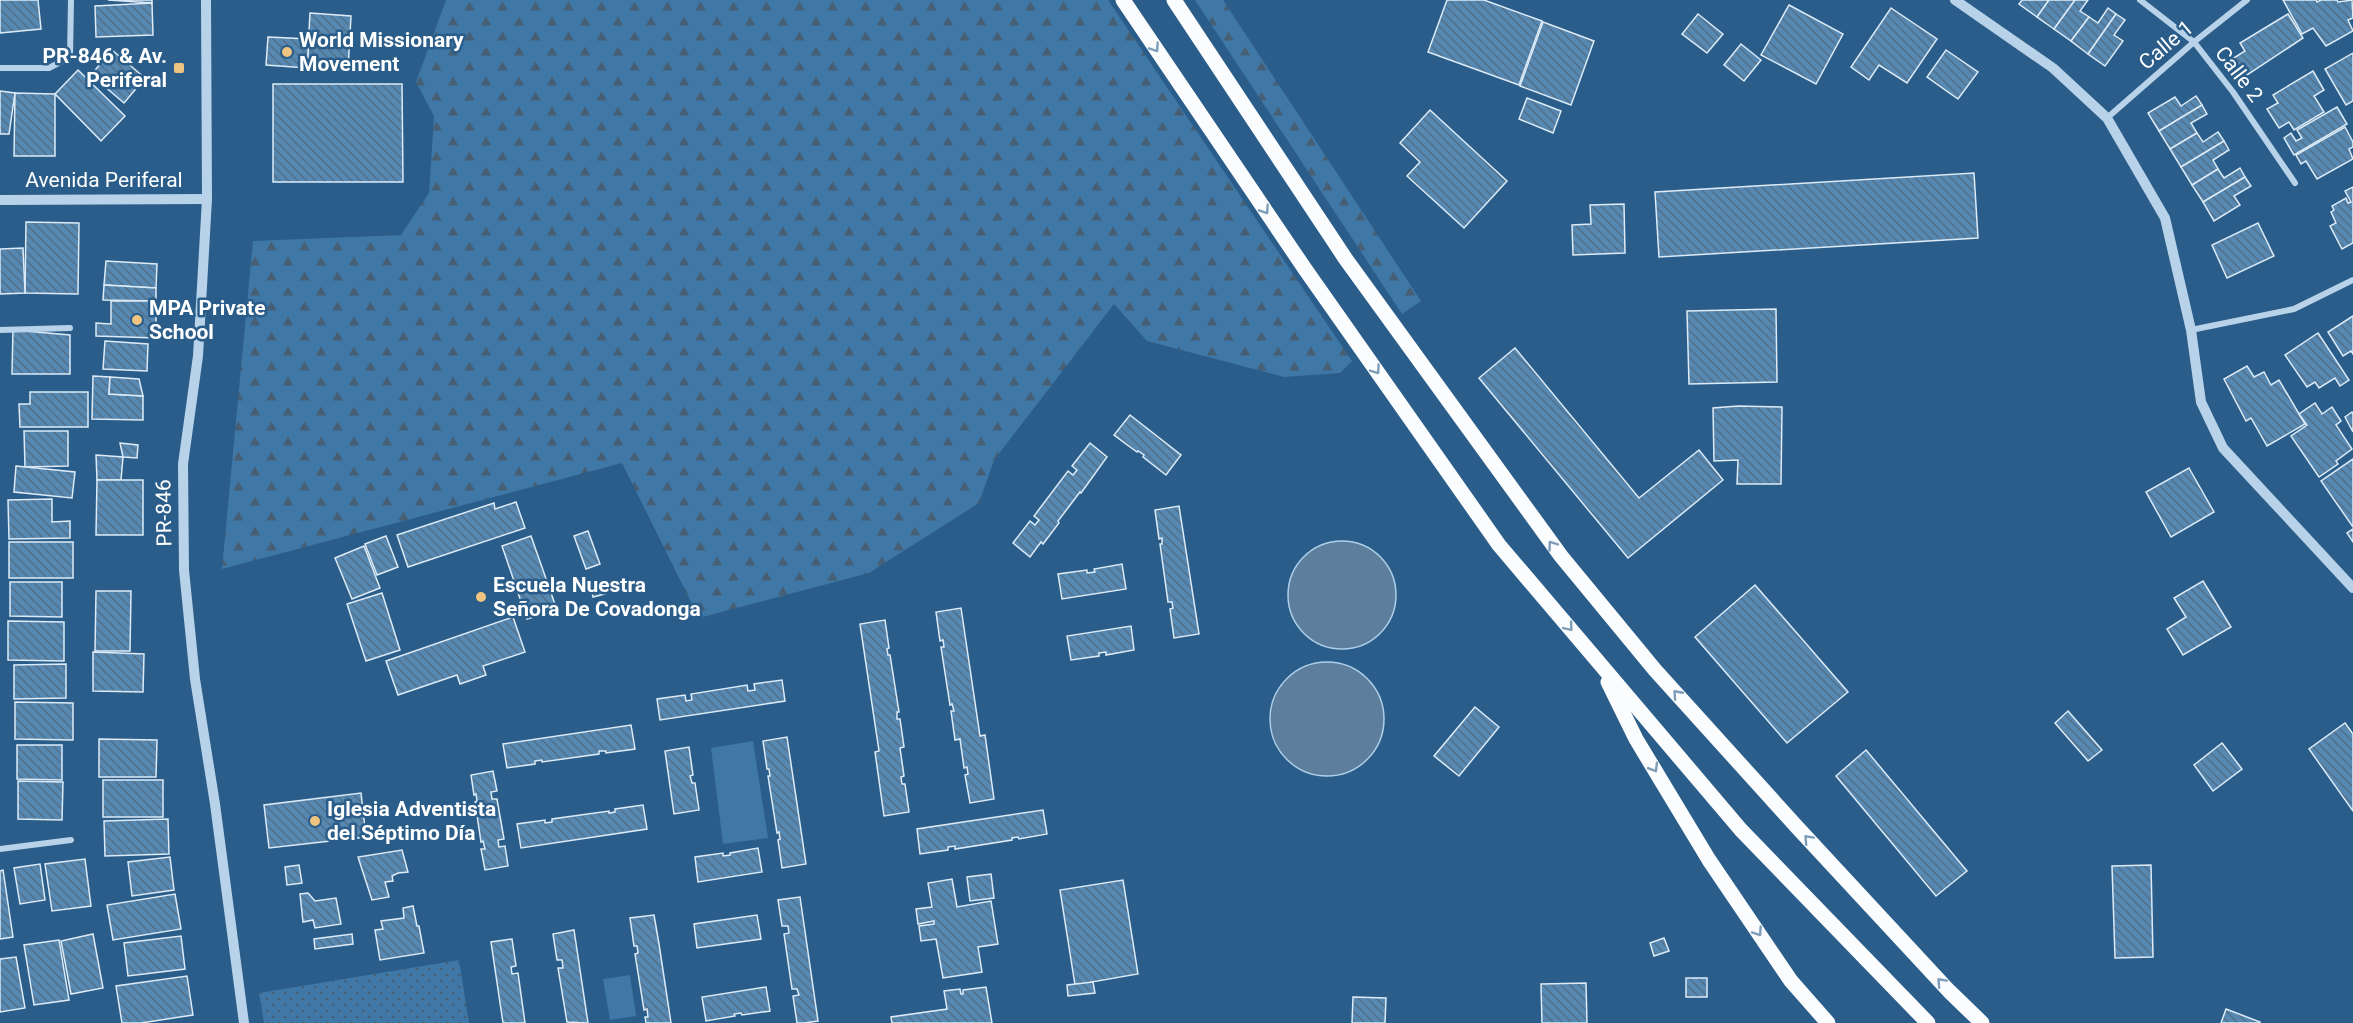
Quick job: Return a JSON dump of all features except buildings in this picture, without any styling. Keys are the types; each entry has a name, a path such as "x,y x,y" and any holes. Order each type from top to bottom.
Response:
{"main road":[{"path":"1123,0 1305,269 1499,545 1741,830 1928,1023"},
{"path":"1174,0 1345,258 1561,556 1655,670 1917,956 1982,1023"},
{"path":"1597,660 1636,739 1709,860 1791,981 1828,1023"}],"street":[{"path":"0,68 49,68 70,57 71,0"},
{"name":"PR-846","path":"206,0 207,199 198,356 183,464 184,570 195,679 215,804 244,1023"},
{"path":"1955,0 2053,68 2107,118 2165,218 2191,330 2201,402 2223,448 2353,588"},
{"name":"Calle 2","path":"2139,0 2194,42 2233,92 2295,183"},
{"name":"Calle 1","path":"2107,118 2194,42 2247,0"},
{"name":"Avenida Periferal","path":"0,200 207,199"},
{"path":"2191,330 2294,309 2353,280"},
{"path":"0,330 70,328"},
{"path":"0,849 71,840"}],"green space":[{"path":"446,0 1108,0 1352,361 1340,373 1284,377 1147,341 1114,304 994,460 979,503 869,573 699,618 622,463 222,569 253,241 401,235 429,193 434,116 416,82"},
{"path":"1195,0 1223,0 1421,301 1402,314"},
{"path":"753,741 768,838 723,844 711,748"},
{"path":"459,960 469,1023 264,1023 259,993"},
{"path":"630,975 636,1016 610,1020 603,979"}],"shaded area":[{"path":"1342,541 1363,545 1380,557 1392,574 1396,595 1392,616 1380,633 1363,645 1342,649 1321,645 1304,633 1292,616 1288,595 1292,574 1304,557 1321,545"},
{"path":"1327,662 1349,667 1367,679 1379,697 1384,719 1379,741 1367,759 1349,771 1327,776 1305,771 1287,759 1275,741 1270,719 1275,697 1287,679 1305,667"}],"place":[{"name":"World Missionary Movement","path":"287,52"},
{"name":"PR-846 & Av. Periferal","path":"179,68"},
{"name":"MPA Private School","path":"137,320"},
{"name":"Escuela Nuestra Señora De Covadonga","path":"481,597"},
{"name":"Iglesia Adventista del Séptimo Día","path":"315,821"}]}
